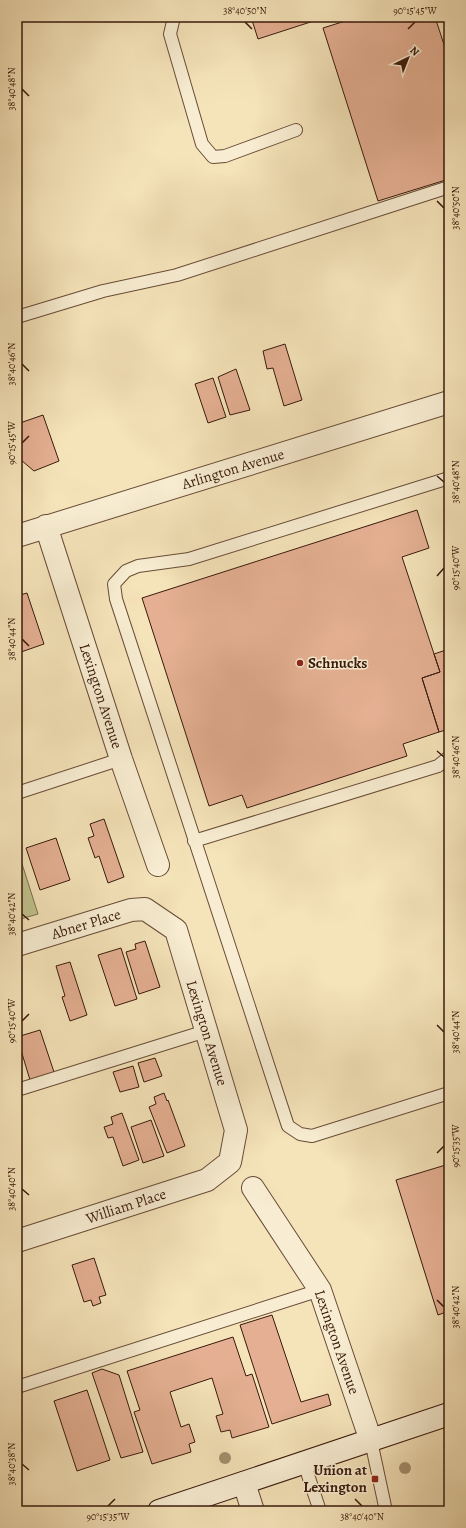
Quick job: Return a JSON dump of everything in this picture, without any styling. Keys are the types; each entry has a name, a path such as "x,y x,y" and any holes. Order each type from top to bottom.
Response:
{"street":[{"name":"Arlington Avenue","path":"17,536 449,402"},
{"name":"Lexington Avenue","path":"46,526 121,759 158,865"},
{"name":"Abner Place","path":"17,945 130,910 145,909 155,915"},
{"name":"Lexington Avenue","path":"155,915 176,930 236,1130 230,1162"},
{"name":"William Place","path":"17,1241 207,1180 230,1162"},
{"name":"Lexington Avenue","path":"253,1188 320,1290 371,1441"},
{"path":"159,1511 449,1414"},
{"path":"244,1483 253,1511"}],"lane":[{"path":"174,17 170,34 202,144 213,157 225,156 296,130"},
{"path":"17,317 103,291 177,275 449,187"},
{"path":"449,478 189,558 138,566 126,571 114,584 116,599 288,1126 300,1134 312,1136 449,1093"},
{"path":"194,841 438,766 449,757"},
{"path":"17,793 121,759"},
{"path":"17,1090 206,1031"},
{"path":"17,1387 320,1290"},
{"path":"371,1441 386,1511"},
{"path":"304,1463 320,1511"}],"green space":[{"path":"17,848 38,914 17,920"}],"building":[{"path":"251,17 326,17 258,39"},
{"path":"358,17 435,17 449,60 449,179 378,201 323,28"},
{"path":"285,344 302,400 284,406 273,368 267,369 263,351"},
{"path":"236,369 250,410 230,415 218,377"},
{"path":"213,378 226,417 208,423 195,384"},
{"path":"43,415 59,461 34,471 21,460 17,446 17,424"},
{"name":"Schnucks","path":"417,510 429,548 402,557 440,672 422,678 439,732 403,744 407,756 247,808 242,795 209,806 142,598"},
{"path":"27,593 44,644 21,652 17,641 17,596"},
{"path":"449,649 449,729 439,732 422,678 440,672 434,654"},
{"path":"104,819 124,877 108,883 99,856 95,858 88,838 94,836 90,824"},
{"path":"56,838 70,880 40,890 26,848"},
{"path":"145,941 160,987 139,994 126,952 136,949 135,944"},
{"path":"121,948 137,999 115,1006 98,955"},
{"path":"70,962 87,1015 70,1021 62,997 65,996 56,966"},
{"path":"40,1030 54,1072 30,1080 17,1037"},
{"path":"155,1058 162,1076 144,1082 138,1063"},
{"path":"133,1066 139,1087 120,1092 113,1072"},
{"path":"164,1093 185,1146 167,1153 149,1107 156,1104 154,1097"},
{"path":"122,1113 139,1160 123,1166 113,1137 108,1138 104,1127 113,1124 111,1117"},
{"path":"151,1120 164,1156 143,1163 131,1127"},
{"path":"449,1164 449,1311 438,1315 396,1180"},
{"path":"94,1258 106,1295 99,1297 101,1303 93,1306 91,1300 84,1302 72,1265"},
{"path":"272,1315 301,1402 328,1394 331,1405 272,1424 240,1325"},
{"path":"233,1337 246,1376 252,1374 269,1427 232,1438 230,1430 221,1432 216,1416 223,1414 212,1378 170,1392 181,1427 189,1424 195,1442 189,1444 191,1452 152,1464 134,1412 140,1410 127,1371"},
{"path":"102,1369 119,1375 143,1452 121,1458 92,1373"},
{"path":"87,1390 110,1460 77,1471 54,1401"}],"place":[{"name":"Schnucks","path":"300,663"},
{"name":"Union at Lexington","path":"375,1479"}]}
